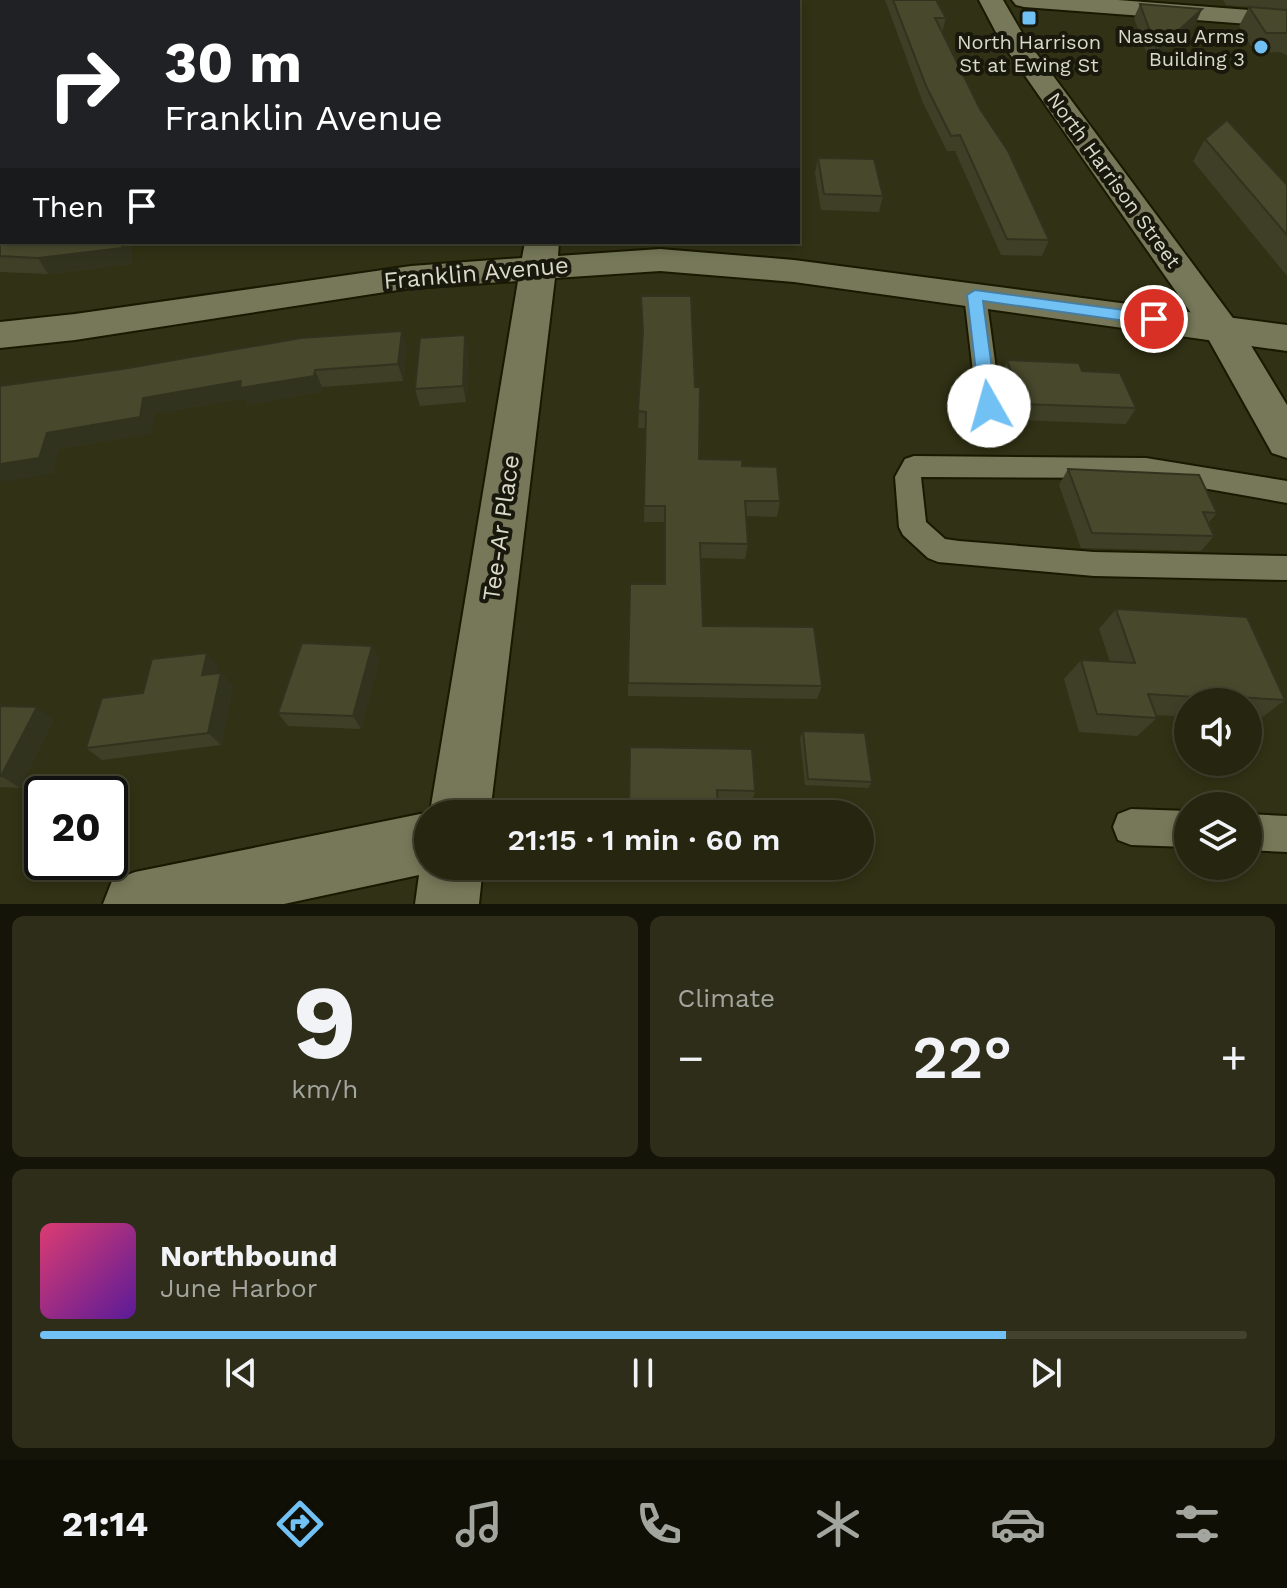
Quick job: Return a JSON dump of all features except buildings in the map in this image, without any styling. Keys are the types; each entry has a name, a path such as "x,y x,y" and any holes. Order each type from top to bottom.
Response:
{"street":[{"name":"North Harrison Street","path":"991,0 1013,40 1222,329 1287,442"},
{"path":"1024,0 1287,20"},
{"name":"Franklin Avenue","path":"0,335 133,318 541,254 730,264 1287,338"},
{"name":"Tee-Ar Place","path":"462,800 541,254"},
{"path":"135,904 414,845"},
{"path":"447,904 450,880"}],"lane":[{"path":"975,295 989,406"},
{"path":"1287,492 1146,468 914,466 908,477 913,527 938,550 1094,564 1287,568"},
{"path":"1131,827 1174,829"},
{"path":"1262,833 1287,834"}],"place":[{"name":"North Harrison St at Ewing St","path":"1029,18"},
{"name":"Nassau Arms Building 3","path":"1261,47"}],"route":[{"path":"989,406 975,295 1154,319"}]}
